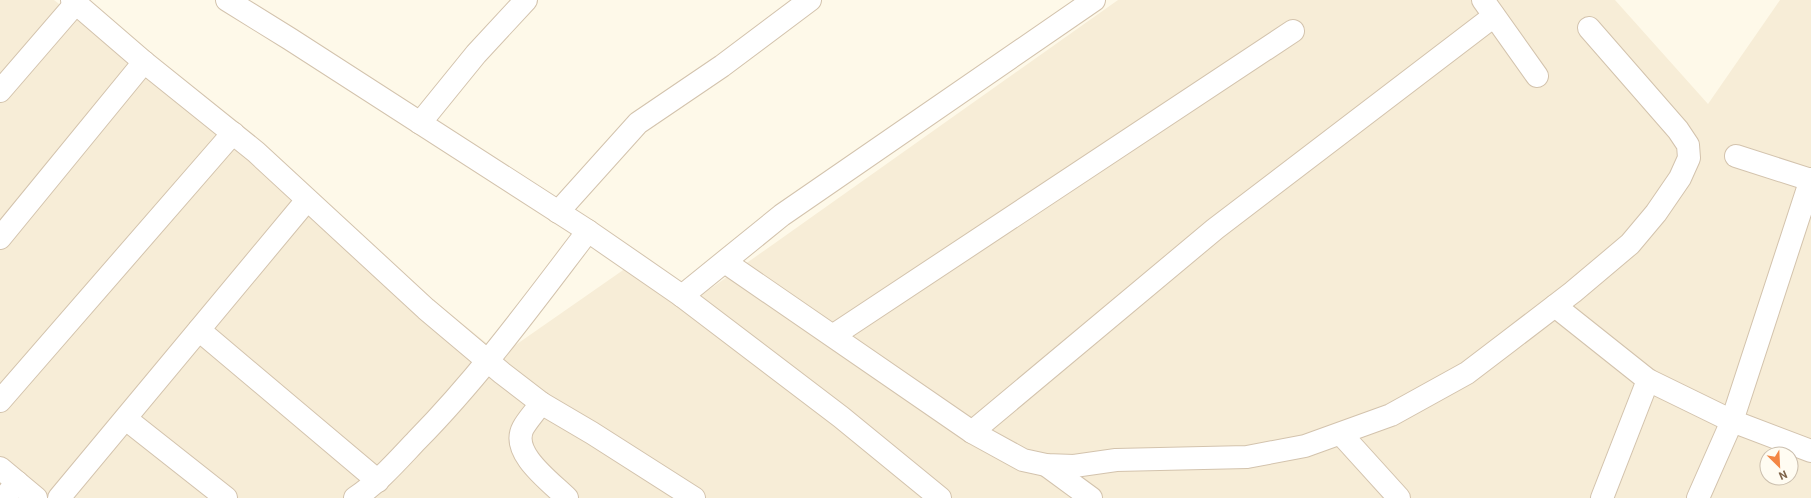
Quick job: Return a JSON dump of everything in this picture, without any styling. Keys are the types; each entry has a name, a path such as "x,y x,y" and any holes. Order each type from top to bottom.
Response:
{"street":[{"path":"227,0 290,38 588,231 682,296 841,417 940,498"},
{"path":"420,123 476,54 526,0"},
{"path":"558,212 638,123 722,66 810,0"},
{"path":"682,296 782,216 1094,0"},
{"path":"0,91 74,2 144,62 233,133 426,309 489,362 541,403 592,433 694,498"},
{"path":"972,432 1215,229 1489,8 1537,76"},
{"path":"725,262 834,335 972,432 1023,460 1046,465 1074,466 1116,460 1247,457 1305,446 1391,415 1467,372 1555,306 1630,244 1656,213 1680,178 1689,158 1688,144 1678,130 1588,28"},
{"path":"834,335 1293,31"},
{"path":"0,238 144,62"},
{"path":"0,401 233,133"},
{"path":"1698,498 1732,421 1811,180 1736,156"},
{"path":"59,498 307,200"},
{"path":"355,498 378,481 433,425 489,362 588,231"},
{"path":"1555,306 1648,380 1732,421 1811,452"},
{"path":"199,330 378,481"},
{"path":"1602,498 1648,380"},
{"path":"541,403 522,429 520,445 528,460 567,498"},
{"path":"126,419 226,498"},
{"path":"1341,434 1399,498"},
{"path":"1046,465 1091,498"},
{"path":"0,468 10,490 36,498"}],"shaded area":[{"path":"0,0 54,0 356,237 501,355 629,266 710,289 1118,0 1615,0 1708,104 1780,0 1811,0 1811,498 0,498"}]}
